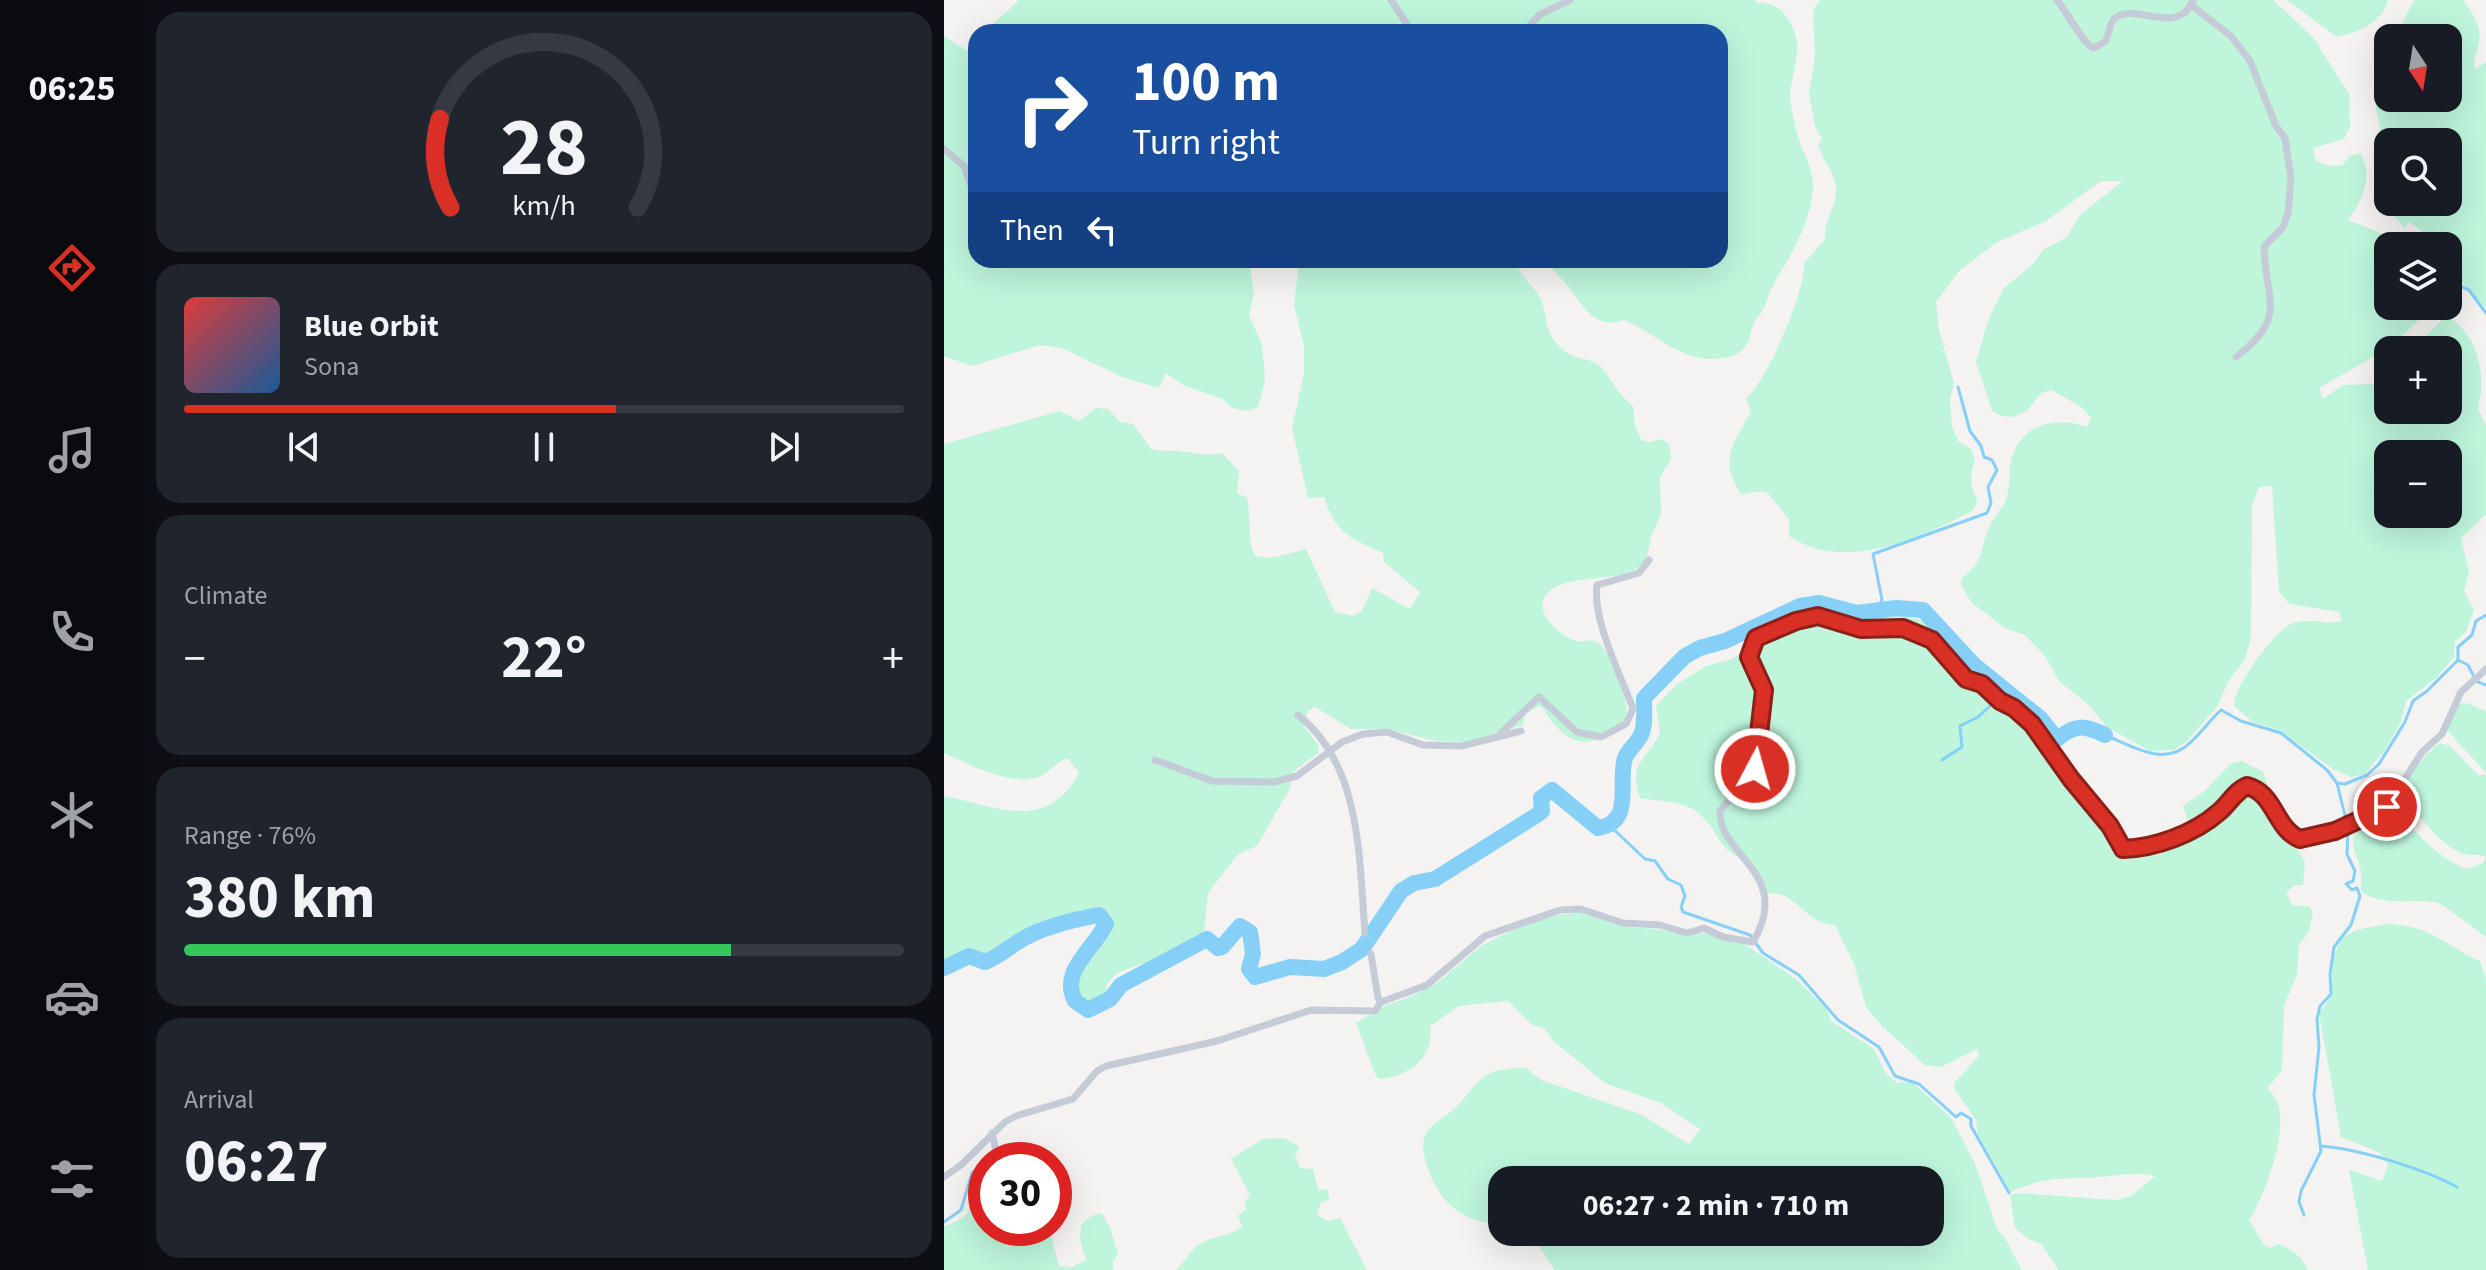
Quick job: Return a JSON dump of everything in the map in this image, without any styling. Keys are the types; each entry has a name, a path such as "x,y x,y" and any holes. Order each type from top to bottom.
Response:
{"street":[{"path":"1391,0 1407,24"},
{"path":"1531,24 1539,15 1570,0"},
{"path":"2057,0 2074,20 2084,41 2093,48 2105,42 2113,19 2126,12 2164,18 2180,14 2192,3 2231,36 2250,61 2276,126 2285,138 2291,178 2288,213 2283,227 2264,247 2272,306 2268,328 2236,357"},
{"path":"944,149 964,166 968,177"},
{"path":"1500,735 1539,697 1577,732 1601,737 1626,724 1633,709 1617,662 1605,641 1597,585 1639,573 1649,560"},
{"path":"944,1177 967,1160 992,1133 1016,1116 1073,1099 1097,1071 1106,1066 1217,1041 1311,1010 1375,1011 1381,1002 1427,985 1485,936 1560,910 1581,909 1623,923 1660,925 1687,933 1704,928 1723,937 1753,942 1765,912 1765,900 1757,875 1722,824 1720,811 1755,769 1764,690 1749,657 1752,645 1756,638 1808,618 1829,618 1871,631 1903,628 1932,640 1966,679 1982,684 2032,724 2071,779 2110,826 2123,849 2162,843 2190,830 2219,813 2247,786 2264,795 2287,830 2300,839 2335,831 2387,807 2422,752 2442,734 2461,692 2486,669"},
{"path":"1298,715 1310,724 1331,750 1349,797 1365,933"},
{"path":"1155,760 1206,780 1274,782 1297,776 1350,737 1363,734 1387,732 1423,745 1451,746 1471,745 1521,731"},
{"path":"1371,954 1381,1002"},
{"path":"992,1133 994,1142"}],"green space":[{"path":"1019,0 1755,0 1781,11 1795,34 1797,52 1790,98 1797,132 1813,180 1811,201 1794,249 1754,323 1745,347 1726,358 1695,357 1624,320 1606,322 1593,317 1551,268 1728,268 1728,24 993,24"},
{"path":"1820,0 2273,0 2313,37 2349,94 2350,127 2344,139 2313,148 2316,161 2329,166 2342,165 2350,156 2360,153 2366,170 2365,187 2348,220 2379,232 2374,232 2374,320 2418,320 2402,336 2374,336 2374,356 2319,388 2323,399 2343,385 2372,384 2374,424 2462,424 2462,336 2425,336 2442,320 2452,320 2468,336 2478,359 2481,383 2478,409 2486,426 2486,514 2461,538 2469,572 2464,591 2474,610 2466,632 2455,642 2454,657 2436,678 2406,701 2401,722 2385,750 2365,774 2351,777 2333,769 2279,730 2253,722 2234,706 2235,697 2247,674 2265,648 2284,629 2298,622 2341,621 2340,612 2289,604 2279,591 2272,486 2259,487 2252,505 2251,638 2245,659 2228,682 2217,707 2186,742 2174,750 2150,751 2107,727 2089,705 2059,681 2045,656 2025,635 2005,628 1971,602 1961,585 1962,578 1979,559 1990,525 2005,503 2012,457 2024,436 2042,425 2053,423 2087,427 2091,418 2081,407 2052,390 2041,393 2027,411 2013,417 1992,411 1976,362 1989,318 2004,288 2031,266 2044,249 2066,238 2081,214 2123,181 2101,181 2046,221 1997,242 1959,271 1936,302 1939,330 1954,383 1950,400 1952,426 1958,441 1971,449 1975,461 1971,481 1978,501 1972,511 1905,541 1857,552 1833,552 1810,547 1789,536 1789,519 1766,491 1741,494 1730,471 1729,461 1734,443 1751,412 1746,398 1764,374 1784,334 1799,292 1804,263 1825,239 1835,197 1834,178 1818,145 1822,139 1815,126 1809,94 1815,55 1813,11"},
{"path":"2287,0 2388,0 2375,20 2353,33 2337,37"},
{"path":"2414,0 2464,0 2476,20 2479,43 2475,69 2486,62 2486,308 2462,283 2462,232 2423,232 2409,222 2404,228 2394,216 2462,216 2462,128 2380,128 2377,112 2462,112 2462,24 2402,24"},
{"path":"944,36 968,51 968,268 1250,268 1254,293 1249,315 1261,342 1265,381 1258,407 1248,411 1232,408 1222,399 1183,385 1166,373 1159,388 1122,377 1062,348 1040,345 972,366 944,356"},
{"path":"1296,268 1520,268 1540,298 1556,342 1568,353 1602,368 1633,406 1635,426 1641,440 1661,439 1669,444 1671,459 1660,477 1661,514 1651,537 1646,561 1623,574 1564,583 1545,597 1543,604 1546,618 1557,630 1577,641 1597,642 1605,651 1624,697 1624,721 1611,734 1580,741 1558,728 1541,706 1525,713 1523,725 1468,742 1436,741 1387,729 1351,729 1315,707 1308,711 1304,726 1318,745 1319,752 1292,773 1290,788 1257,846 1238,854 1208,893 1204,931 1182,950 1119,973 1111,979 1106,995 1090,1006 1078,1000 1074,991 1081,967 1110,920 1097,912 1047,925 1014,941 1007,950 995,956 986,958 969,953 944,963 944,796 1001,809 1035,810 1051,804 1066,792 1079,773 1068,758 1036,778 1014,779 964,763 944,753 944,444 1060,411 1079,421 1096,408 1108,409 1120,422 1133,424 1151,449 1222,453 1239,471 1237,494 1247,497 1254,555 1274,557 1306,549 1335,612 1352,616 1362,611 1372,588 1410,609 1420,592 1384,562 1383,553 1345,533 1333,519 1324,497 1308,498 1292,428 1304,374 1304,346 1294,305"},
{"path":"1814,613 1867,619 1901,615 1933,624 1983,690 2027,722 2052,752 2073,790 2123,853 2159,847 2192,833 2183,806 2206,790 2230,764 2242,761 2263,772 2278,816 2305,862 2303,885 2295,885 2286,893 2293,906 2309,906 2313,913 2309,931 2299,945 2297,975 2284,1005 2282,1070 2268,1088 2278,1103 2280,1116 2277,1147 2268,1180 2249,1220 2264,1245 2270,1248 2278,1244 2288,1249 2299,1257 2308,1270 2059,1270 2041,1244 2028,1239 2015,1228 2010,1195 2020,1193 2116,1200 2131,1196 2155,1176 2133,1174 2054,1179 2010,1192 1978,1135 1976,1120 1954,1088 1955,1082 1979,1056 1977,1049 1941,1067 1925,1065 1866,1007 1854,964 1835,925 1815,919 1785,896 1766,892 1753,863 1731,853 1705,819 1692,808 1640,798 1637,769 1660,733 1656,706 1677,684 1706,666 1732,659 1785,622"},
{"path":"2466,703 2486,711 2486,773 2447,730 2459,704"},
{"path":"2440,743 2450,746 2478,775 2486,775 2486,857 2453,849 2405,800 2407,784 2415,768"},
{"path":"2391,809 2436,851 2456,864 2467,869 2483,863 2486,857 2486,937 2438,903 2381,900 2362,892 2353,842 2358,831"},
{"path":"1579,912 1628,927 1704,933 1748,946 1797,980 1826,1008 1831,1021 1874,1049 1886,1073 1897,1083 1912,1082 1952,1119 1976,1166 1997,1229 2022,1270 1555,1270 1539,1246 1944,1246 1944,1166 1488,1166 1488,1223 1453,1208 1431,1177 1424,1154 1424,1139 1433,1125 1455,1108 1477,1083 1499,1070 1526,1068 1541,1080 1640,1114 1689,1144 1700,1129 1661,1103 1605,1083 1552,1040 1545,1029 1531,1024 1508,1001 1459,1006 1430,1026 1428,1048 1417,1064 1400,1074 1379,1079 1356,1023 1387,1005 1437,983 1481,946 1541,918"},
{"path":"2387,924 2426,932 2480,961 2486,979 2486,1270 2368,1270 2349,1170 2382,1181 2388,1165 2378,1152 2341,1137 2319,1013 2332,995 2332,959 2342,938 2356,930"},
{"path":"1284,1138 1300,1147 1295,1156 1300,1168 1313,1169 1318,1190 1327,1189 1330,1199 1321,1202 1317,1215 1328,1221 1340,1218 1367,1270 1176,1270 1198,1245 1242,1227 1238,1215 1247,1209 1244,1203 1250,1195 1231,1159 1263,1139"},
{"path":"968,1211 968,1246 1054,1246 1059,1266 1072,1267 1086,1260 1080,1240 1081,1225 1091,1216 1102,1213 1118,1254 1113,1270 944,1270 944,1226"}],"waterway":[{"path":"2462,287 2469,290 2486,313"},
{"path":"1877,612 1882,600 1873,554 1987,513 1991,503 1988,487 1997,470 1992,460 1984,457 1981,446 1970,431 1958,387"},
{"path":"944,968 969,956 985,962 1037,932 1099,915 1106,924 1080,961 1071,980 1075,1001 1088,1010 1110,999 1121,985 1207,939 1218,948 1222,947 1240,926 1250,932 1253,954 1249,969 1255,977 1290,967 1324,969 1342,962 1362,949 1401,891 1414,883 1435,879 1537,815 1542,811 1541,798 1552,790 1598,828 1617,818 1621,810 1625,758 1643,728 1644,698 1685,656 1800,606 1819,603 1857,613 1896,608 1923,610 1974,665 2040,718 2057,739 2080,728 2105,735"},
{"path":"2105,735 2149,753 2171,754 2191,742 2221,710 2241,721 2281,733 2327,770 2337,783 2345,784 2367,775 2379,764 2405,722 2413,701 2458,660 2458,647 2472,635 2476,621 2486,615"},
{"path":"2458,660 2468,665 2476,681 2486,685"},
{"path":"1942,760 1962,747 1960,726 1978,717 2005,692"},
{"path":"2304,1215 2299,1202 2301,1191 2321,1151 2314,1095 2319,1047 2317,1019 2320,1006 2331,994 2334,947 2351,925 2360,896 2357,888 2352,890 2346,884 2353,881 2355,871 2347,854 2348,828 2337,783"},
{"path":"1609,825 1645,859 1655,861 1668,879 1681,885 1685,896 1681,907 1683,912 1750,935 1763,953 1799,975 1838,1020 1879,1047 1895,1076 1919,1084 1956,1117 1961,1113 1971,1119 1971,1126 2009,1193"},
{"path":"2322,1146 2391,1161 2457,1187"},
{"path":"944,1222 961,1210 968,1186"}],"route":[{"path":"1755,769 1764,690 1749,651 1756,638 1796,621 1818,616 1871,631 1903,628 1932,640 1966,679 1982,684 2032,724 2102,820 2110,826 2123,849 2162,843 2190,830 2219,813 2242,787 2247,786 2264,795 2287,830 2300,839 2335,831 2387,807"}]}
